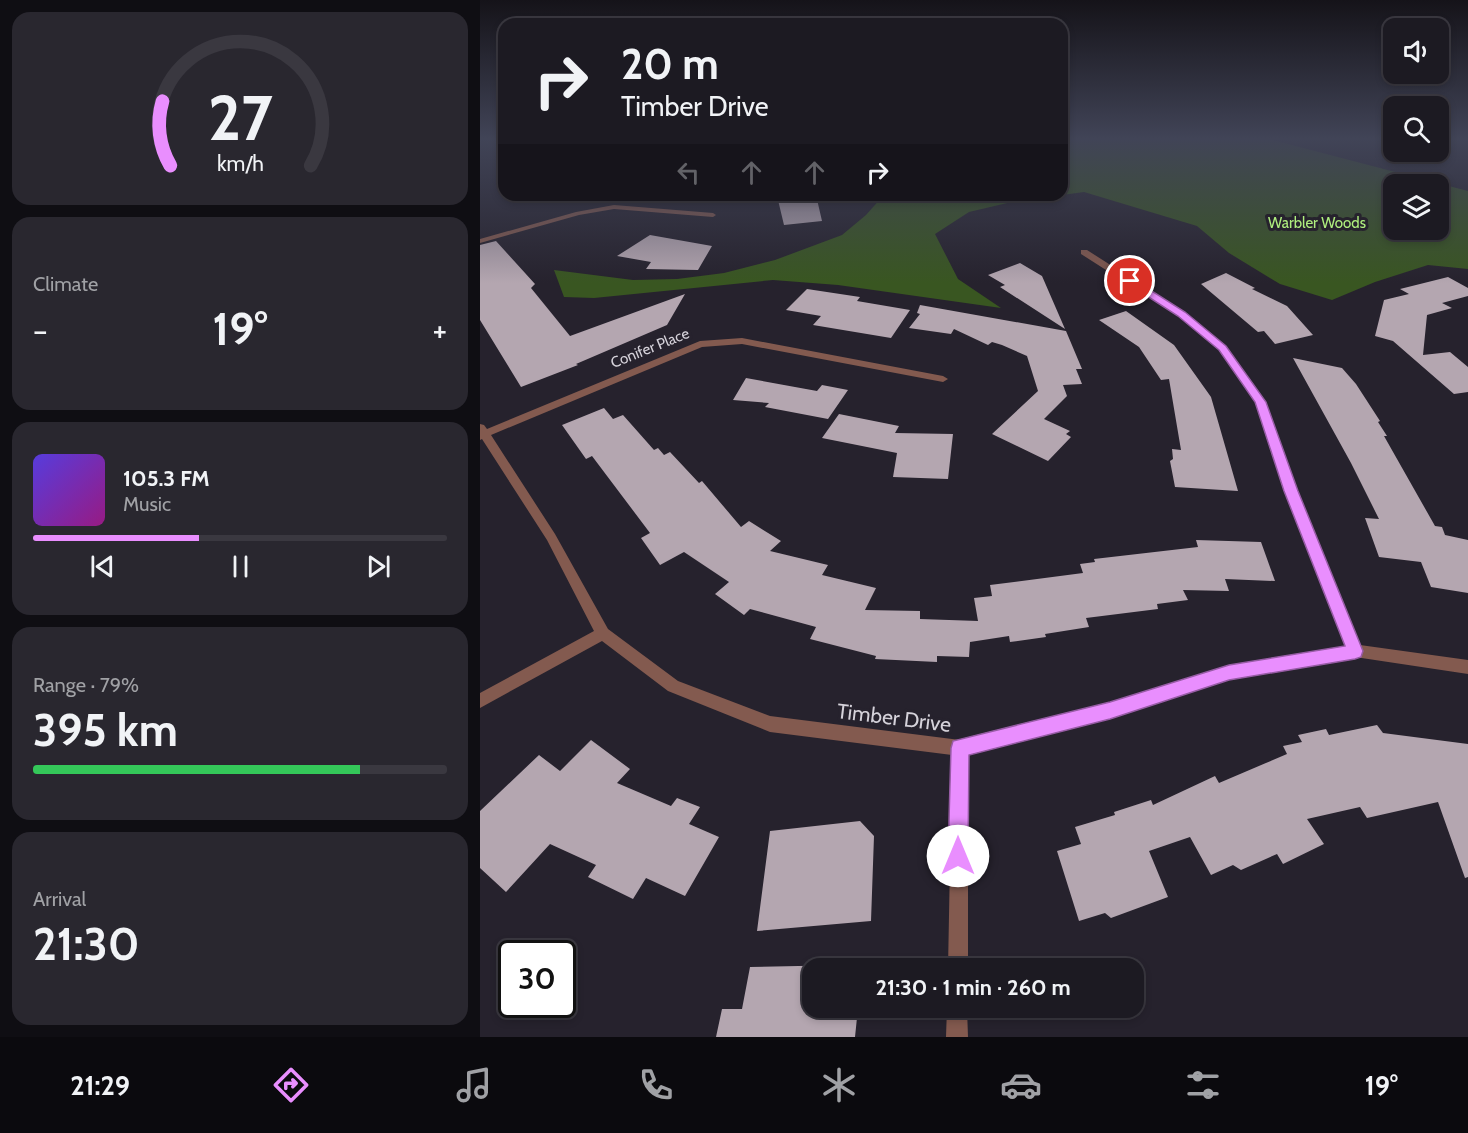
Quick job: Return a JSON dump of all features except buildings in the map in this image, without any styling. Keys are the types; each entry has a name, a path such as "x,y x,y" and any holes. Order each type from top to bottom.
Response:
{"street":[{"path":"480,241 578,213 614,207 713,215"},
{"path":"1084,252 1181,314 1223,348 1260,402 1291,491 1355,651"},
{"name":"Conifer Place","path":"482,433 700,344 742,341 943,379"},
{"name":"Timber Drive","path":"482,433 551,537 603,633 673,686 770,724 960,748 1110,710 1229,672 1355,651 1468,667"},
{"path":"480,701 603,633"},
{"path":"958,958 960,748"},
{"path":"957,1018 957,1037"}],"green space":[{"name":"Warbler Woods","path":"1068,186 1383,186 1383,240 1449,240 1450,186 1468,191 1468,269 1428,265 1375,282 1332,300 1280,284 1229,253 1197,226 1084,192 1068,194"},
{"path":"878,201 1016,201 969,212 935,234 958,279 1001,308 838,285 773,280 594,298 564,297 554,270 633,280 677,279 724,273 775,260 842,235"}],"route":[{"path":"958,856 960,748 1110,710 1229,672 1355,651 1291,491 1260,402 1223,348 1181,314 1130,281"}]}
